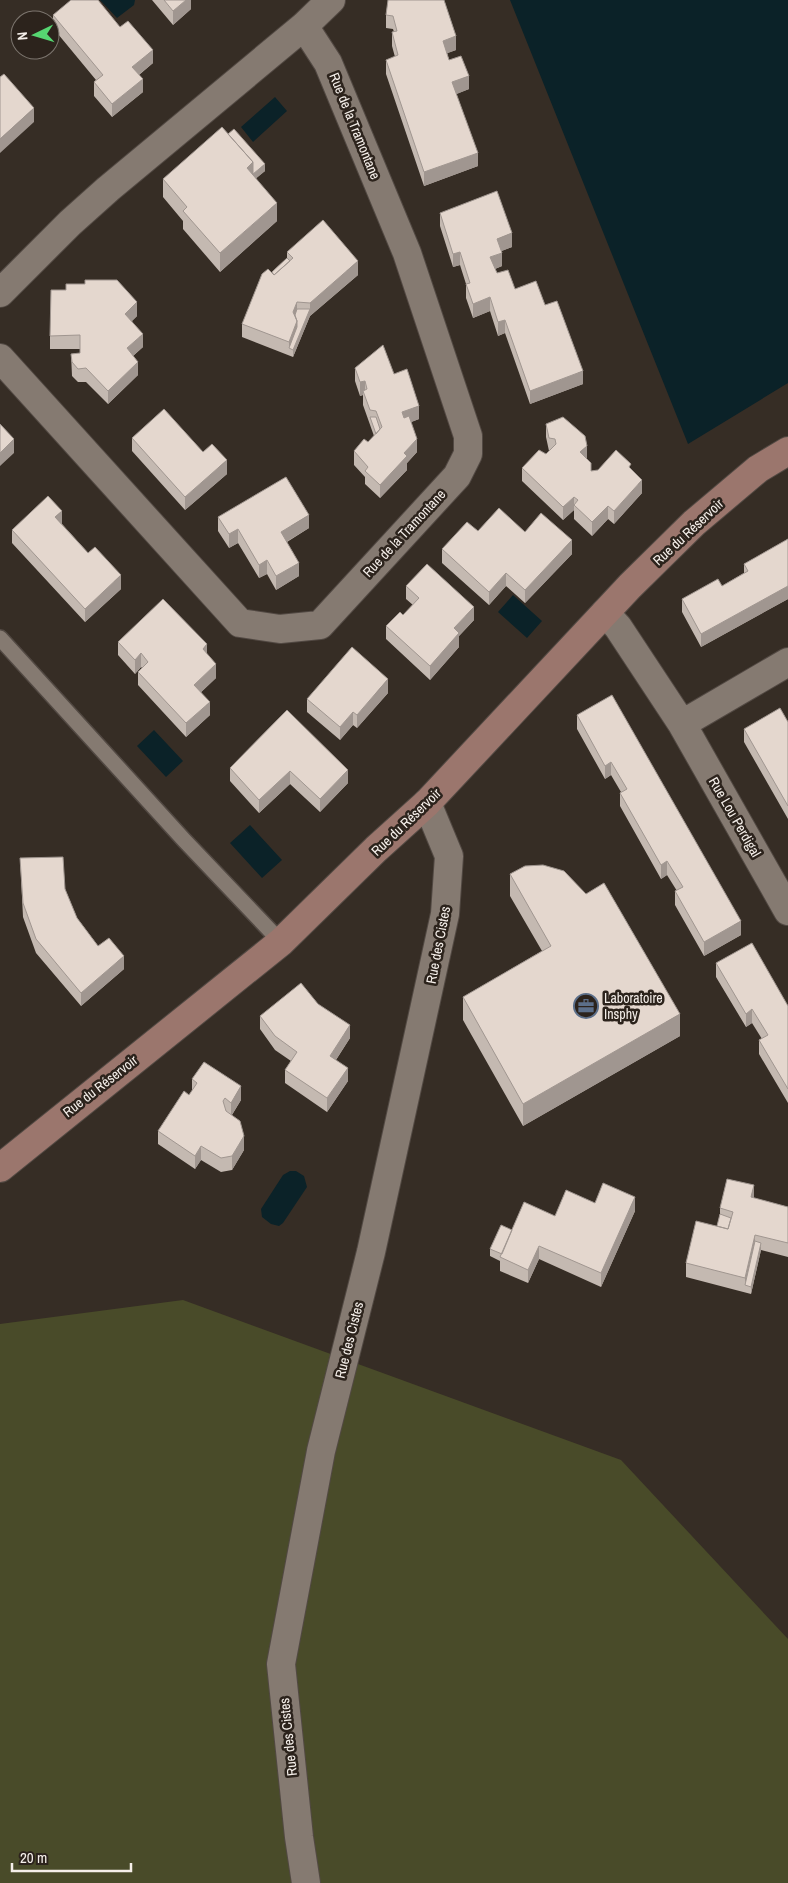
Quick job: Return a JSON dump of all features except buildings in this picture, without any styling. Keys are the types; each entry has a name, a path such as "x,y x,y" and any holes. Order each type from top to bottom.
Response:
{"street":[{"path":"0,293 70,223 108,189 304,26 331,0"},
{"name":"Rue de la Tramontane","path":"0,358 240,623 280,629 320,625 457,476 468,454 468,436 407,253 328,63 304,26"},
{"name":"Rue du Réservoir","path":"0,1168 281,942 376,849 427,803 630,586 694,523 758,469 788,451"},
{"name":"Rue Lou Perdigal","path":"605,613 618,628 682,724 788,911"},
{"path":"682,724 788,662"},
{"name":"Rue des Cistes","path":"306,1883 299,1837 281,1664 321,1451 371,1252 445,914 449,856 427,803"}],"lane":[{"path":"0,638 184,840 281,942"}],"green space":[{"path":"183,1300 621,1460 788,1639 788,1883 0,1883 0,1324"}],"water":[{"path":"100,0 135,0 134,5 117,18"},
{"path":"510,0 788,0 788,383 688,444"},
{"path":"275,97 287,111 253,142 241,127"},
{"path":"513,595 542,621 527,638 498,612"},
{"path":"154,730 183,761 166,777 137,746"},
{"path":"250,825 282,860 262,878 230,843"},
{"path":"290,1171 296,1171 304,1176 307,1187 283,1223 279,1226 271,1224 262,1217 261,1209 283,1175"}],"place":[{"name":"Laboratoire Insphy","path":"586,1006"}]}
